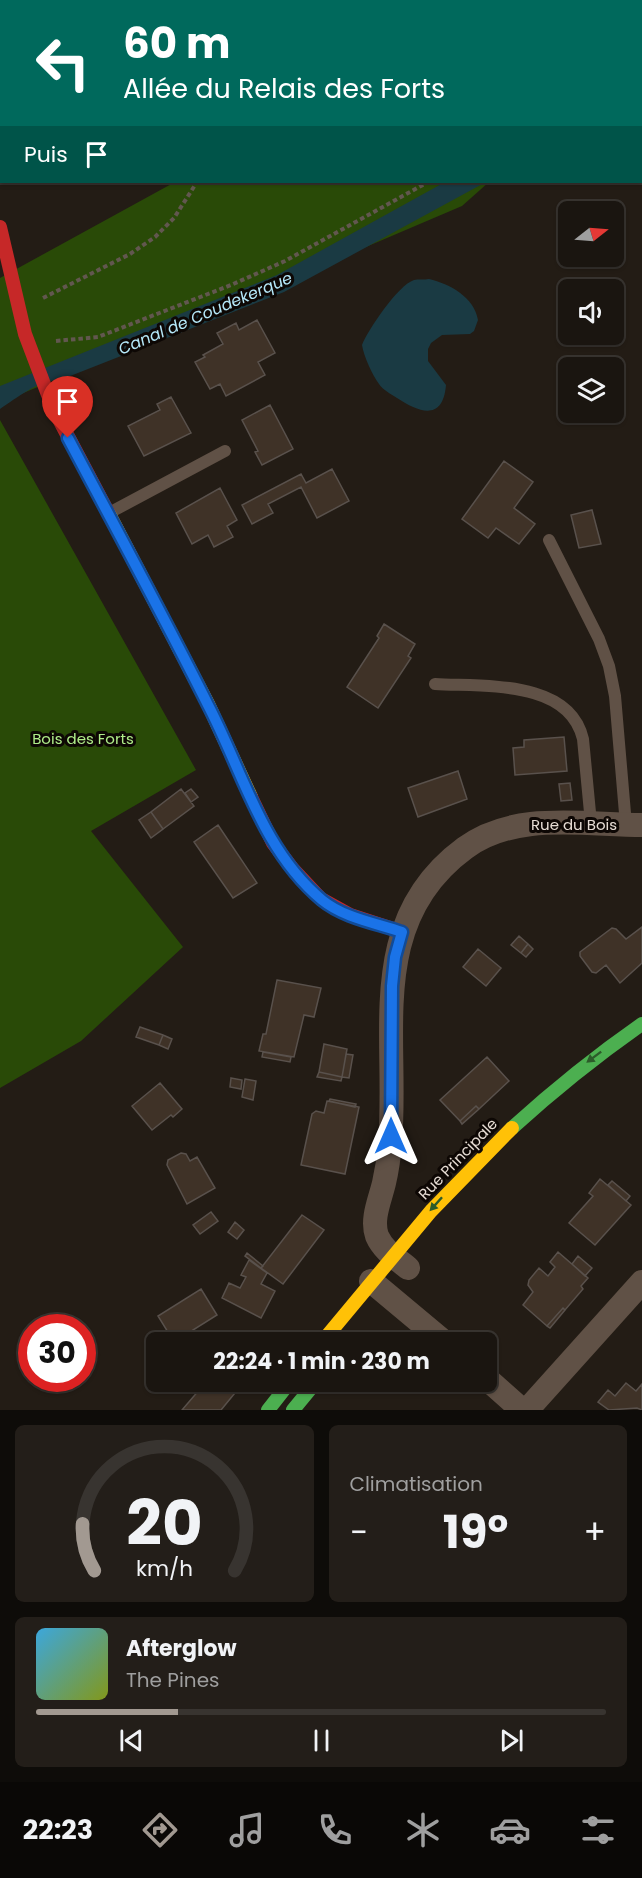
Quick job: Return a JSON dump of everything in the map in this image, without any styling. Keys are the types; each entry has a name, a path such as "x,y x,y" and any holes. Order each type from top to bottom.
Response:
{"street":[{"path":"0,227 25,334 48,396 213,713 260,818 281,856 321,899 330,905 350,915 402,932"},
{"name":"Rue du Bois","path":"436,1332 394,1277 375,1228 376,1209 387,1167 390,1144 392,986 395,957 402,932 431,881 458,853 478,840 510,827 523,825 591,823 634,825"},
{"name":"Rue Principale","path":"333,1332 394,1277 461,1177 514,1125 588,1061 642,1024"},
{"path":"581,1087 642,1033"},
{"path":"527,1410 642,1282"},
{"path":"497,1388 522,1410"},
{"path":"268,1410 282,1392"},
{"path":"293,1410 308,1392"}],"lane":[{"path":"108,513 225,451"},
{"path":"549,540 599,639 609,666 634,825"},
{"path":"435,684 515,689 549,699 567,710 575,718 583,739 591,823"}],"path":[{"path":"18,306 56,292 144,246 174,218 196,183"},
{"path":"25,334 55,341 98,337 231,285 285,261 426,183"}],"green space":[{"path":"173,183 488,183 462,206 0,403 0,278"},
{"name":"Bois des Forts","path":"0,420 196,770 91,831 183,947 81,1041 0,1088"}],"water":[{"name":"Canal de Coudekerque","path":"443,183 484,183 284,292 60,380 44,383 28,390 0,409 0,386 277,275"},
{"path":"429,279 453,288 466,298 476,312 478,320 474,331 470,334 442,335 431,343 428,349 428,361 446,385 440,404 429,411 414,407 383,388 371,370 362,345 370,329 400,290 414,280"}],"building":[{"path":"257,320 275,353 258,362 265,375 226,396 220,384 210,389 195,362 223,344 217,333 236,323 239,330"},
{"path":"171,397 191,433 144,456 128,426 160,410 157,404"},
{"path":"270,405 293,449 262,465 255,452 258,451 242,420"},
{"path":"504,461 533,482 514,508 535,524 519,544 496,528 488,538 462,519"},
{"path":"332,469 349,501 317,518 301,487 268,504 273,513 252,524 242,505 301,474 306,483"},
{"path":"220,488 237,520 227,526 233,537 214,547 208,535 192,544 176,513"},
{"path":"592,510 601,544 579,548 571,515"},
{"path":"384,624 415,644 408,656 411,658 378,708 347,687 379,638 377,636"},
{"path":"564,737 567,771 515,775 513,748 524,747 524,740"},
{"path":"458,771 467,799 418,817 408,788"},
{"path":"570,783 572,800 561,801 559,784"},
{"path":"181,789 194,806 163,829 151,812"},
{"path":"191,789 198,797 191,802 185,793"},
{"path":"151,812 163,829 151,838 139,820"},
{"path":"218,825 257,883 233,898 194,842"},
{"path":"642,927 642,963 620,983 606,965 596,973 592,972 580,956 580,952 612,928 626,939"},
{"path":"519,936 528,944 521,953 511,945"},
{"path":"528,944 533,949 526,957 521,953"},
{"path":"478,949 501,968 486,986 463,967"},
{"path":"277,980 321,988 314,1017 304,1015 294,1057 259,1051 263,1034 266,1034"},
{"path":"140,1027 163,1035 159,1045 136,1037"},
{"path":"163,1035 172,1039 168,1049 159,1045"},
{"path":"324,1044 347,1049 342,1077 319,1072"},
{"path":"263,1052 291,1057 290,1062 262,1057"},
{"path":"346,1054 353,1055 349,1078 342,1077"},
{"path":"487,1057 509,1081 479,1109 476,1106 460,1121 440,1100"},
{"path":"319,1072 342,1077 341,1081 317,1077"},
{"path":"231,1078 242,1080 241,1089 230,1087"},
{"path":"245,1079 256,1081 253,1100 242,1097"},
{"path":"160,1083 182,1109 152,1130 132,1106"},
{"path":"330,1099 356,1104 355,1107 329,1101"},
{"path":"327,1101 359,1107 345,1174 301,1165 312,1114 316,1111 324,1113"},
{"path":"476,1106 479,1109 462,1124 460,1121"},
{"path":"181,1153 186,1154 190,1161 197,1157 215,1188 187,1204 167,1165 168,1160"},
{"path":"600,1179 631,1205 595,1245 569,1223 593,1196 589,1193"},
{"path":"612,1181 630,1196 626,1201 608,1185"},
{"path":"211,1212 218,1221 200,1234 193,1225"},
{"path":"302,1215 324,1230 283,1284 261,1268"},
{"path":"235,1222 244,1230 237,1239 228,1232"},
{"path":"558,1252 588,1278 581,1286 583,1289 547,1326 523,1305 533,1292 528,1285 529,1280 539,1268 548,1276 555,1267 550,1262"},
{"path":"247,1253 263,1266 261,1268 245,1256"},
{"path":"578,1256 592,1268 585,1276 572,1264"},
{"path":"249,1260 267,1273 261,1284 275,1291 261,1318 222,1298 229,1283 240,1288 246,1277 241,1275"},
{"path":"201,1289 217,1315 190,1332 168,1332 158,1316"},
{"path":"563,1308 565,1310 550,1328 547,1326"},
{"path":"626,1383 636,1391 642,1384 642,1410 637,1408 609,1410 598,1402 608,1390 615,1396"},
{"path":"197,1392 236,1392 221,1410 182,1410"}],"traffic: fast":[{"path":"512,1128 608,1048 642,1024"},
{"path":"268,1410 282,1392"},
{"path":"293,1410 308,1392"}],"traffic: slow":[{"path":"109,514 208,704 251,797"},
{"path":"330,1332 431,1211 512,1128"}],"traffic: jam":[{"path":"0,227 25,334 53,408 109,514"},
{"path":"251,797 273,843 292,868 321,899 350,915 402,932"}],"route":[{"path":"68,438 208,704 260,818 281,856 321,899 330,905 350,915 402,932 395,957 392,986 391,1136"}]}
